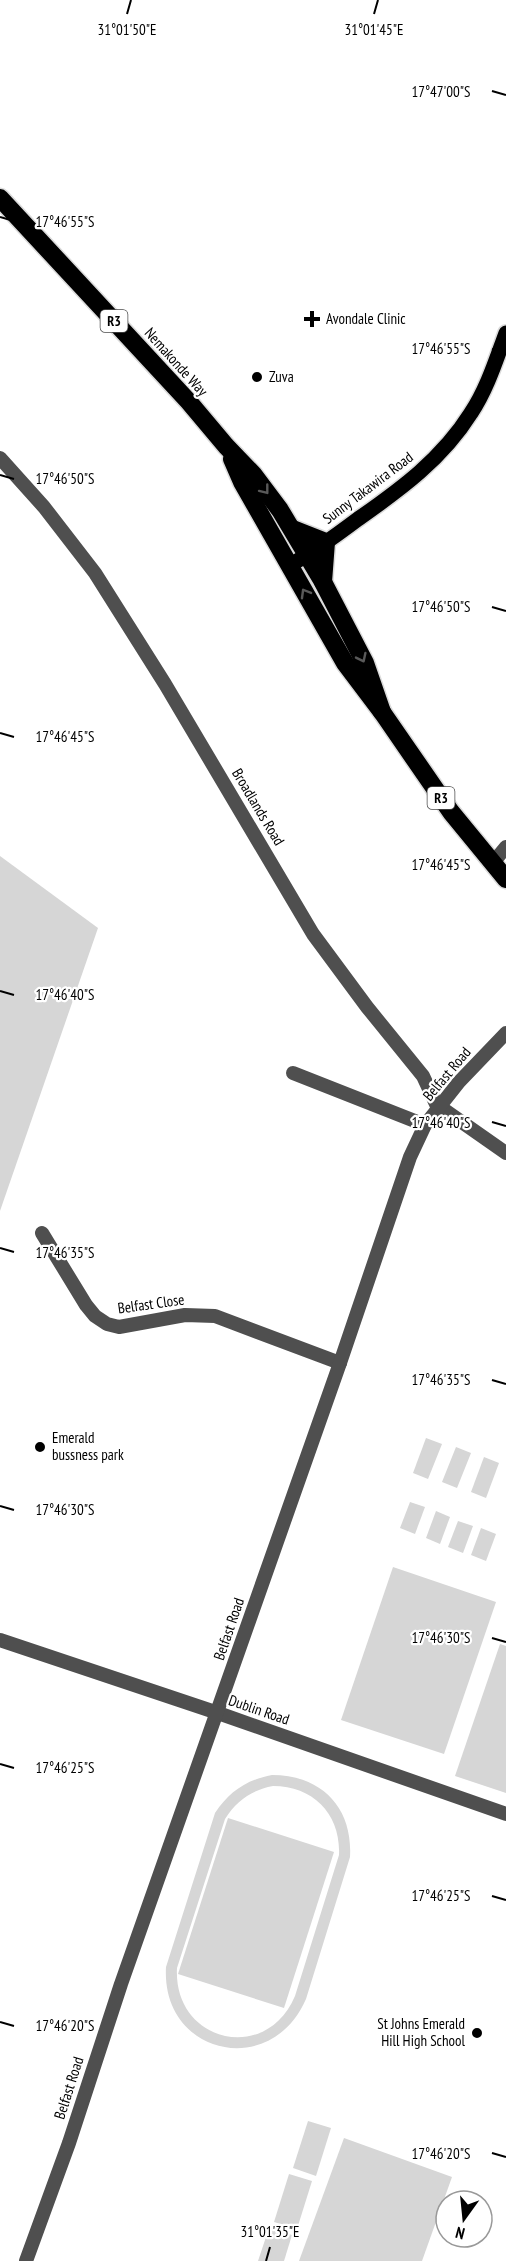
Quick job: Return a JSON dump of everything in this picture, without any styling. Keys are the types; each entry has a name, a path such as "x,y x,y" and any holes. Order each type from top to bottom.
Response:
{"highway":[{"name":"Nemakonde Way","path":"0,198 253,474 293,529 323,582 364,663 382,712"},
{"name":"Nemakonde Way","path":"226,446 242,482 345,663 451,812 506,879"},
{"path":"293,529 326,542 323,582"}],"main road":[{"name":"Sunny Takawira Road","path":"290,566 399,490 442,451 472,412 505,336"}],"street":[{"name":"Broadlands Road","path":"0,458 44,507 95,573 177,703 312,933 367,1007 423,1076 440,1108 506,1154"},
{"path":"492,864 506,847"},
{"name":"Belfast Road","path":"26,2261 69,2143 121,1984 340,1364 410,1157 425,1125 459,1082 506,1033"},
{"path":"293,1073 425,1125"},
{"name":"Belfast Close","path":"42,1233 86,1305 95,1316 107,1324 120,1327 185,1315 215,1316 340,1364"},
{"name":"Dublin Road","path":"0,1640 218,1713 506,1814"}],"shaded area":[{"path":"0,856 98,928 0,1211"},
{"path":"426,1438 442,1444 428,1479 413,1473"},
{"path":"456,1447 471,1453 457,1488 442,1482"},
{"path":"484,1457 499,1463 486,1498 471,1492"},
{"path":"410,1502 425,1507 415,1534 400,1528"},
{"path":"436,1511 450,1517 440,1544 426,1538"},
{"path":"458,1521 473,1526 463,1553 448,1547"},
{"path":"481,1528 496,1534 486,1561 471,1555"},
{"path":"393,1567 496,1602 444,1754 341,1720"},
{"path":"500,1644 506,1646 506,1793 455,1776"},
{"path":"272,1775 290,1776 305,1781 330,1797 340,1809 346,1823 350,1839 350,1857 306,1999 290,2024 269,2041 245,2048 221,2046 199,2037 181,2021 169,1997 166,1967 215,1813 239,1788 254,1780","holes":["273,1786 288,1787 312,1797 330,1816 335,1827 339,1855 295,1996 281,2018 264,2031 244,2037 224,2036 205,2028 190,2013 180,1993 177,1968 225,1819 240,1801 252,1793"]},
{"path":"228,1818 334,1852 284,2008 178,1974"},
{"path":"308,2121 331,2128 316,2176 293,2168"},
{"path":"344,2138 452,2177 448,2189 434,2189 434,2227 422,2261 299,2261"},
{"path":"289,2174 312,2181 297,2229 274,2222"},
{"path":"269,2228 292,2235 284,2261 258,2261"}],"place":[{"name":"Avondale Clinic","path":"312,319"},
{"name":"Zuva","path":"257,377"},
{"name":"Emerald bussness park","path":"40,1447"},
{"name":"St Johns Emerald Hill High School","path":"477,2033"}]}
